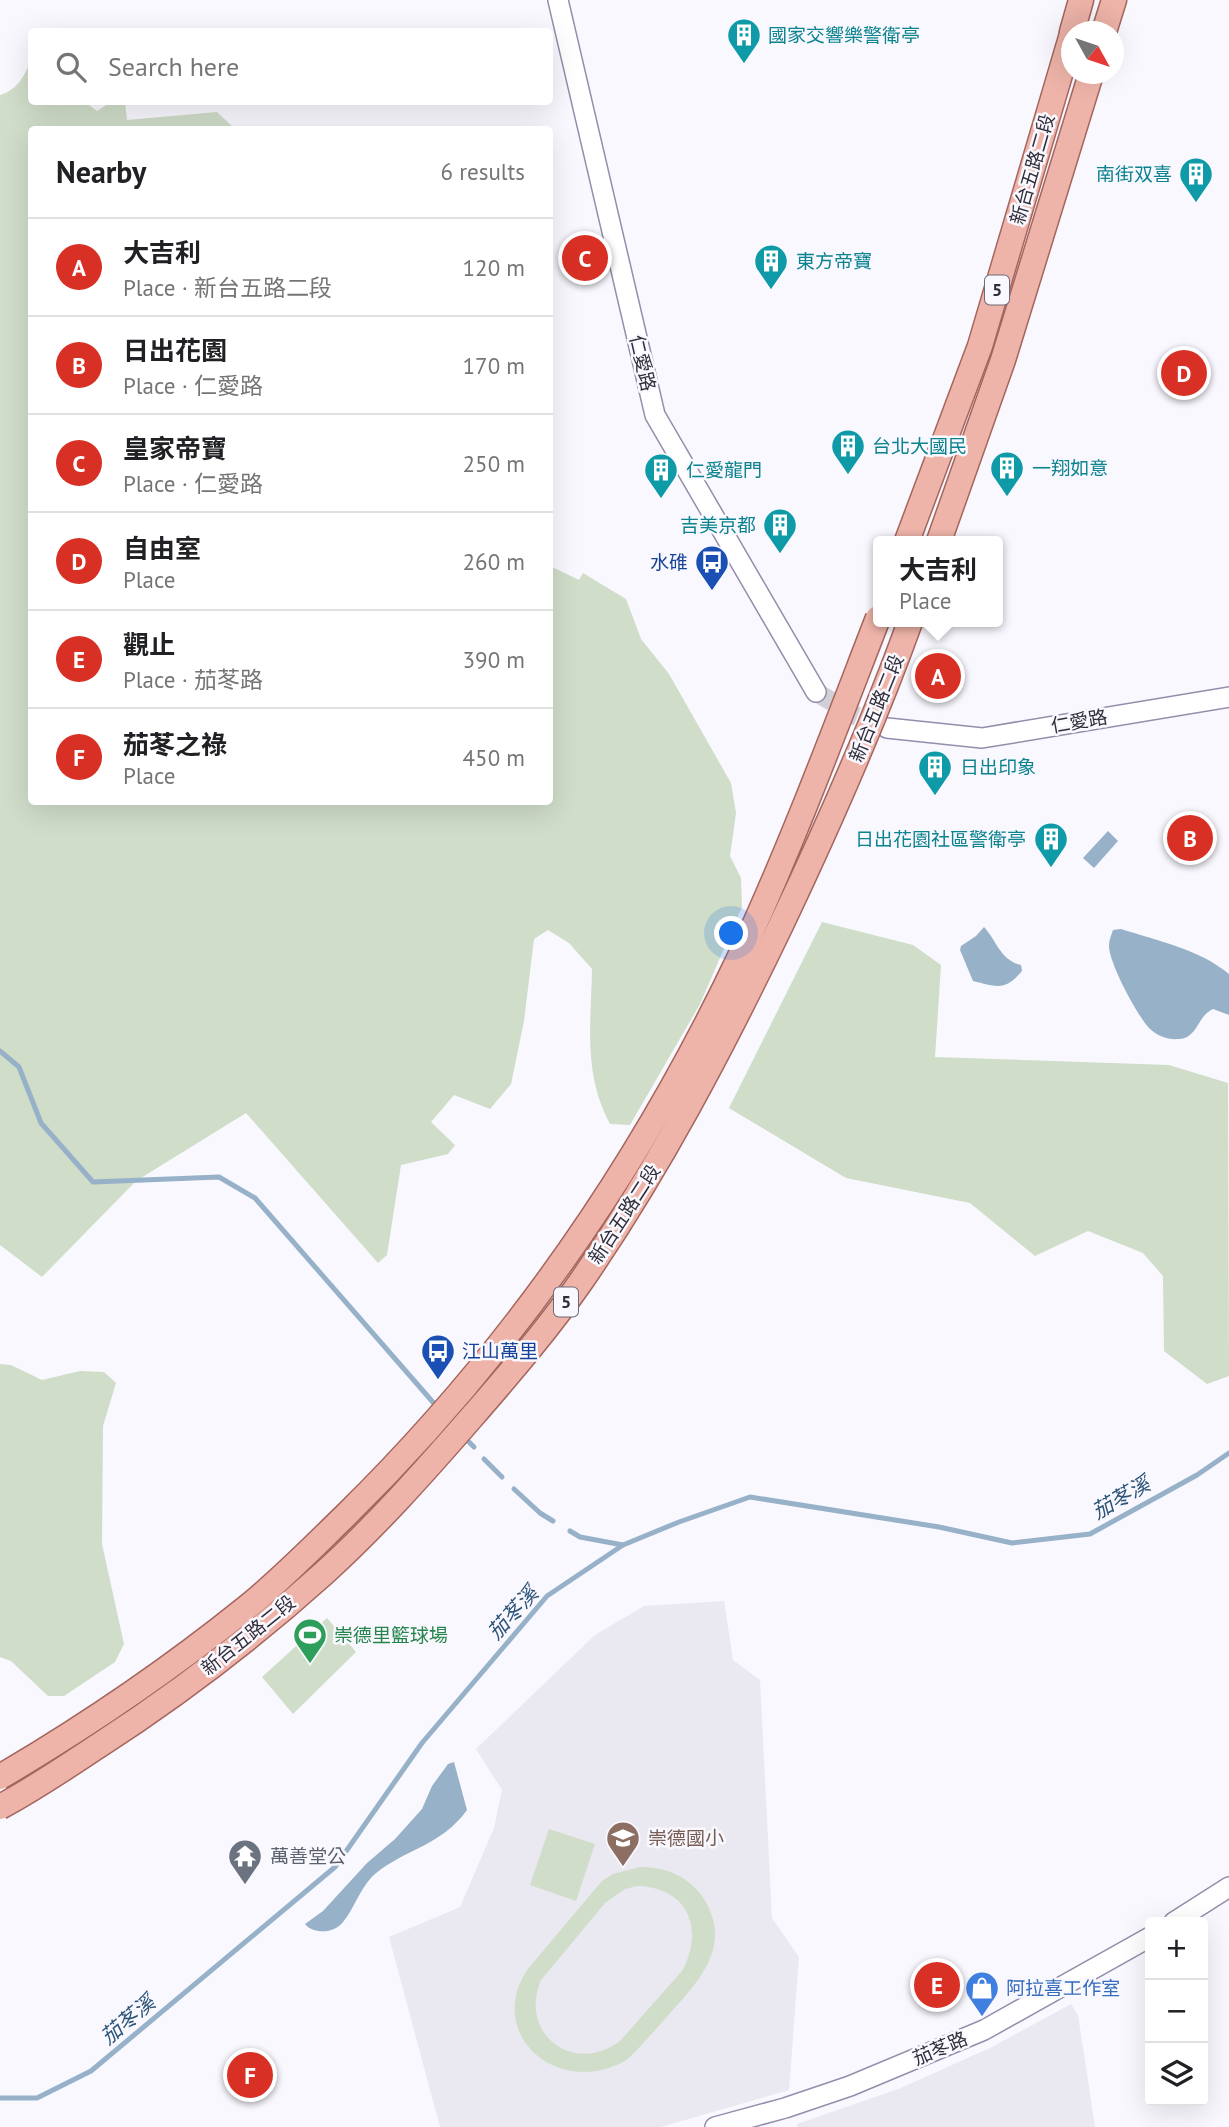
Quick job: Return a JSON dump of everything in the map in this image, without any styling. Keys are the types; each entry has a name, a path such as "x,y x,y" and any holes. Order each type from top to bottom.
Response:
{"main road":[{"name":"新台五路二段","path":"1076,21 1082,0"},
{"path":"1107,21 1114,0"},
{"name":"新台五路二段","path":"909,536 980,346 1061,70"},
{"name":"新台五路二段","path":"941,536 1003,360 1088,84"},
{"name":"新台五路二段","path":"0,1777 70,1735 248,1607 392,1469 520,1318 589,1225 644,1137 698,1040 743,950 788,846 874,627"},
{"name":"新台五路二段","path":"0,1807 27,1793 151,1712 247,1639 325,1573 410,1488 534,1343 581,1282 651,1174 722,1045 812,860 883,696 908,627"}],"street":[{"name":"仁愛路","path":"558,0 655,415 816,692"},
{"name":"仁愛路","path":"887,728 982,738 1229,697"},
{"path":"1182,1917 1229,1887"},
{"name":"茄苳路","path":"715,2127 785,2108 850,2086 984,2030 1145,1940"}],"shaded area":[{"name":"崇德國小","path":"724,1601 733,1660 760,1680 772,1918 799,1957 789,2090 661,2127 440,2127 389,1937 460,1907 494,1828 502,1790 476,1749 595,1635 644,1606"},
{"path":"1071,2004 1078,2015 1095,2127 797,2127 797,2124 901,2088 992,2047"}],"green space":[{"path":"28,67 28,105 89,105 97,111 106,105 125,105 127,120 217,112 232,126 28,126 28,805 553,805 553,567 579,580 583,573 626,599 641,639 669,674 731,783 736,813 730,856 741,878 742,907 700,1004 630,1125 610,1124 596,1086 590,1048 592,969 569,943 548,930 534,939 524,1021 511,1084 490,1109 454,1095 431,1122 455,1145 448,1154 401,1165 387,1255 378,1263 246,1113 136,1181 42,1277 0,1245 0,95 12,89"},
{"path":"822,922 913,945 941,965 935,1057 1169,1065 1228,1083 1229,1376 1207,1384 1164,1351 1163,1276 1143,1253 1088,1231 1035,1256 970,1203 846,1178 729,1108"},
{"path":"0,1364 11,1365 42,1380 80,1371 104,1372 116,1383 103,1426 102,1544 124,1644 115,1662 64,1696 48,1696 11,1661 0,1657"},
{"name":"崇德里籃球場","path":"327,1618 356,1652 293,1714 262,1677"},
{"path":"549,1829 595,1844 576,1901 530,1885"},
{"path":"650,1867 668,1871 684,1879 698,1891 712,1916 714,1946 693,1987 628,2059 603,2070 578,2072 556,2067 537,2055 523,2038 515,2018 516,1995 527,1970 602,1881 613,1874","holes":["637,1886 655,1888 680,1902 687,1913 692,1940 682,1971 620,2041 602,2051 585,2054 569,2051 555,2044 544,2032 537,2017 536,2000 541,1980 605,1903 625,1889"]}],"water":[{"path":"1108,831 1118,841 1094,868 1083,858"},
{"path":"984,927 1003,954 1021,965 1022,971 1005,985 995,986 973,981 960,950 961,946"},
{"path":"1121,929 1191,952 1229,974 1229,1015 1213,1009 1185,1038 1167,1038 1152,1031 1131,1001 1110,954 1109,944 1113,930"},
{"path":"454,1762 467,1810 457,1822 446,1832 375,1874 340,1925 322,1931 308,1927 305,1924 323,1911 422,1809 432,1786 448,1764"}],"waterway":[{"path":"0,1051 19,1067 41,1123 93,1182 219,1177 255,1198 438,1408"},
{"path":"463,1436 474,1447"},
{"name":"茄苳溪","path":"0,2098 37,2098 91,2071 335,1867 422,1743 547,1596 623,1545 750,1497 939,1527 1012,1543 1090,1534 1197,1475 1229,1453"},
{"path":"484,1459 502,1477"},
{"path":"514,1489 553,1521"},
{"path":"570,1531 580,1537 623,1545"}],"tunnel":[{"path":"816,692 854,715 882,726"}],"place":[{"name":"國家交響樂警衛亭","path":"744,65"},
{"name":"南街双喜","path":"1196,204"},
{"name":"皇家帝寶","path":"585,258"},
{"name":"東方帝寶","path":"771,291"},
{"name":"自由室","path":"1184,373"},
{"name":"台北大國民","path":"848,476"},
{"name":"一翔如意","path":"1007,498"},
{"name":"仁愛龍門","path":"661,500"},
{"name":"吉美京都","path":"780,555"},
{"name":"水碓","path":"712,592"},
{"name":"大吉利","path":"938,676"},
{"name":"日出印象","path":"935,797"},
{"name":"日出花園","path":"1190,838"},
{"name":"日出花園社區警衛亭","path":"1051,869"},
{"name":"江山萬里","path":"438,1381"},
{"name":"崇德里籃球場","path":"310,1665"},
{"name":"崇德國小","path":"623,1868"},
{"name":"萬善堂公","path":"245,1886"},
{"name":"觀止","path":"937,1985"},
{"name":"阿拉喜工作室","path":"982,2018"},
{"name":"茄苳之祿","path":"250,2075"}]}
